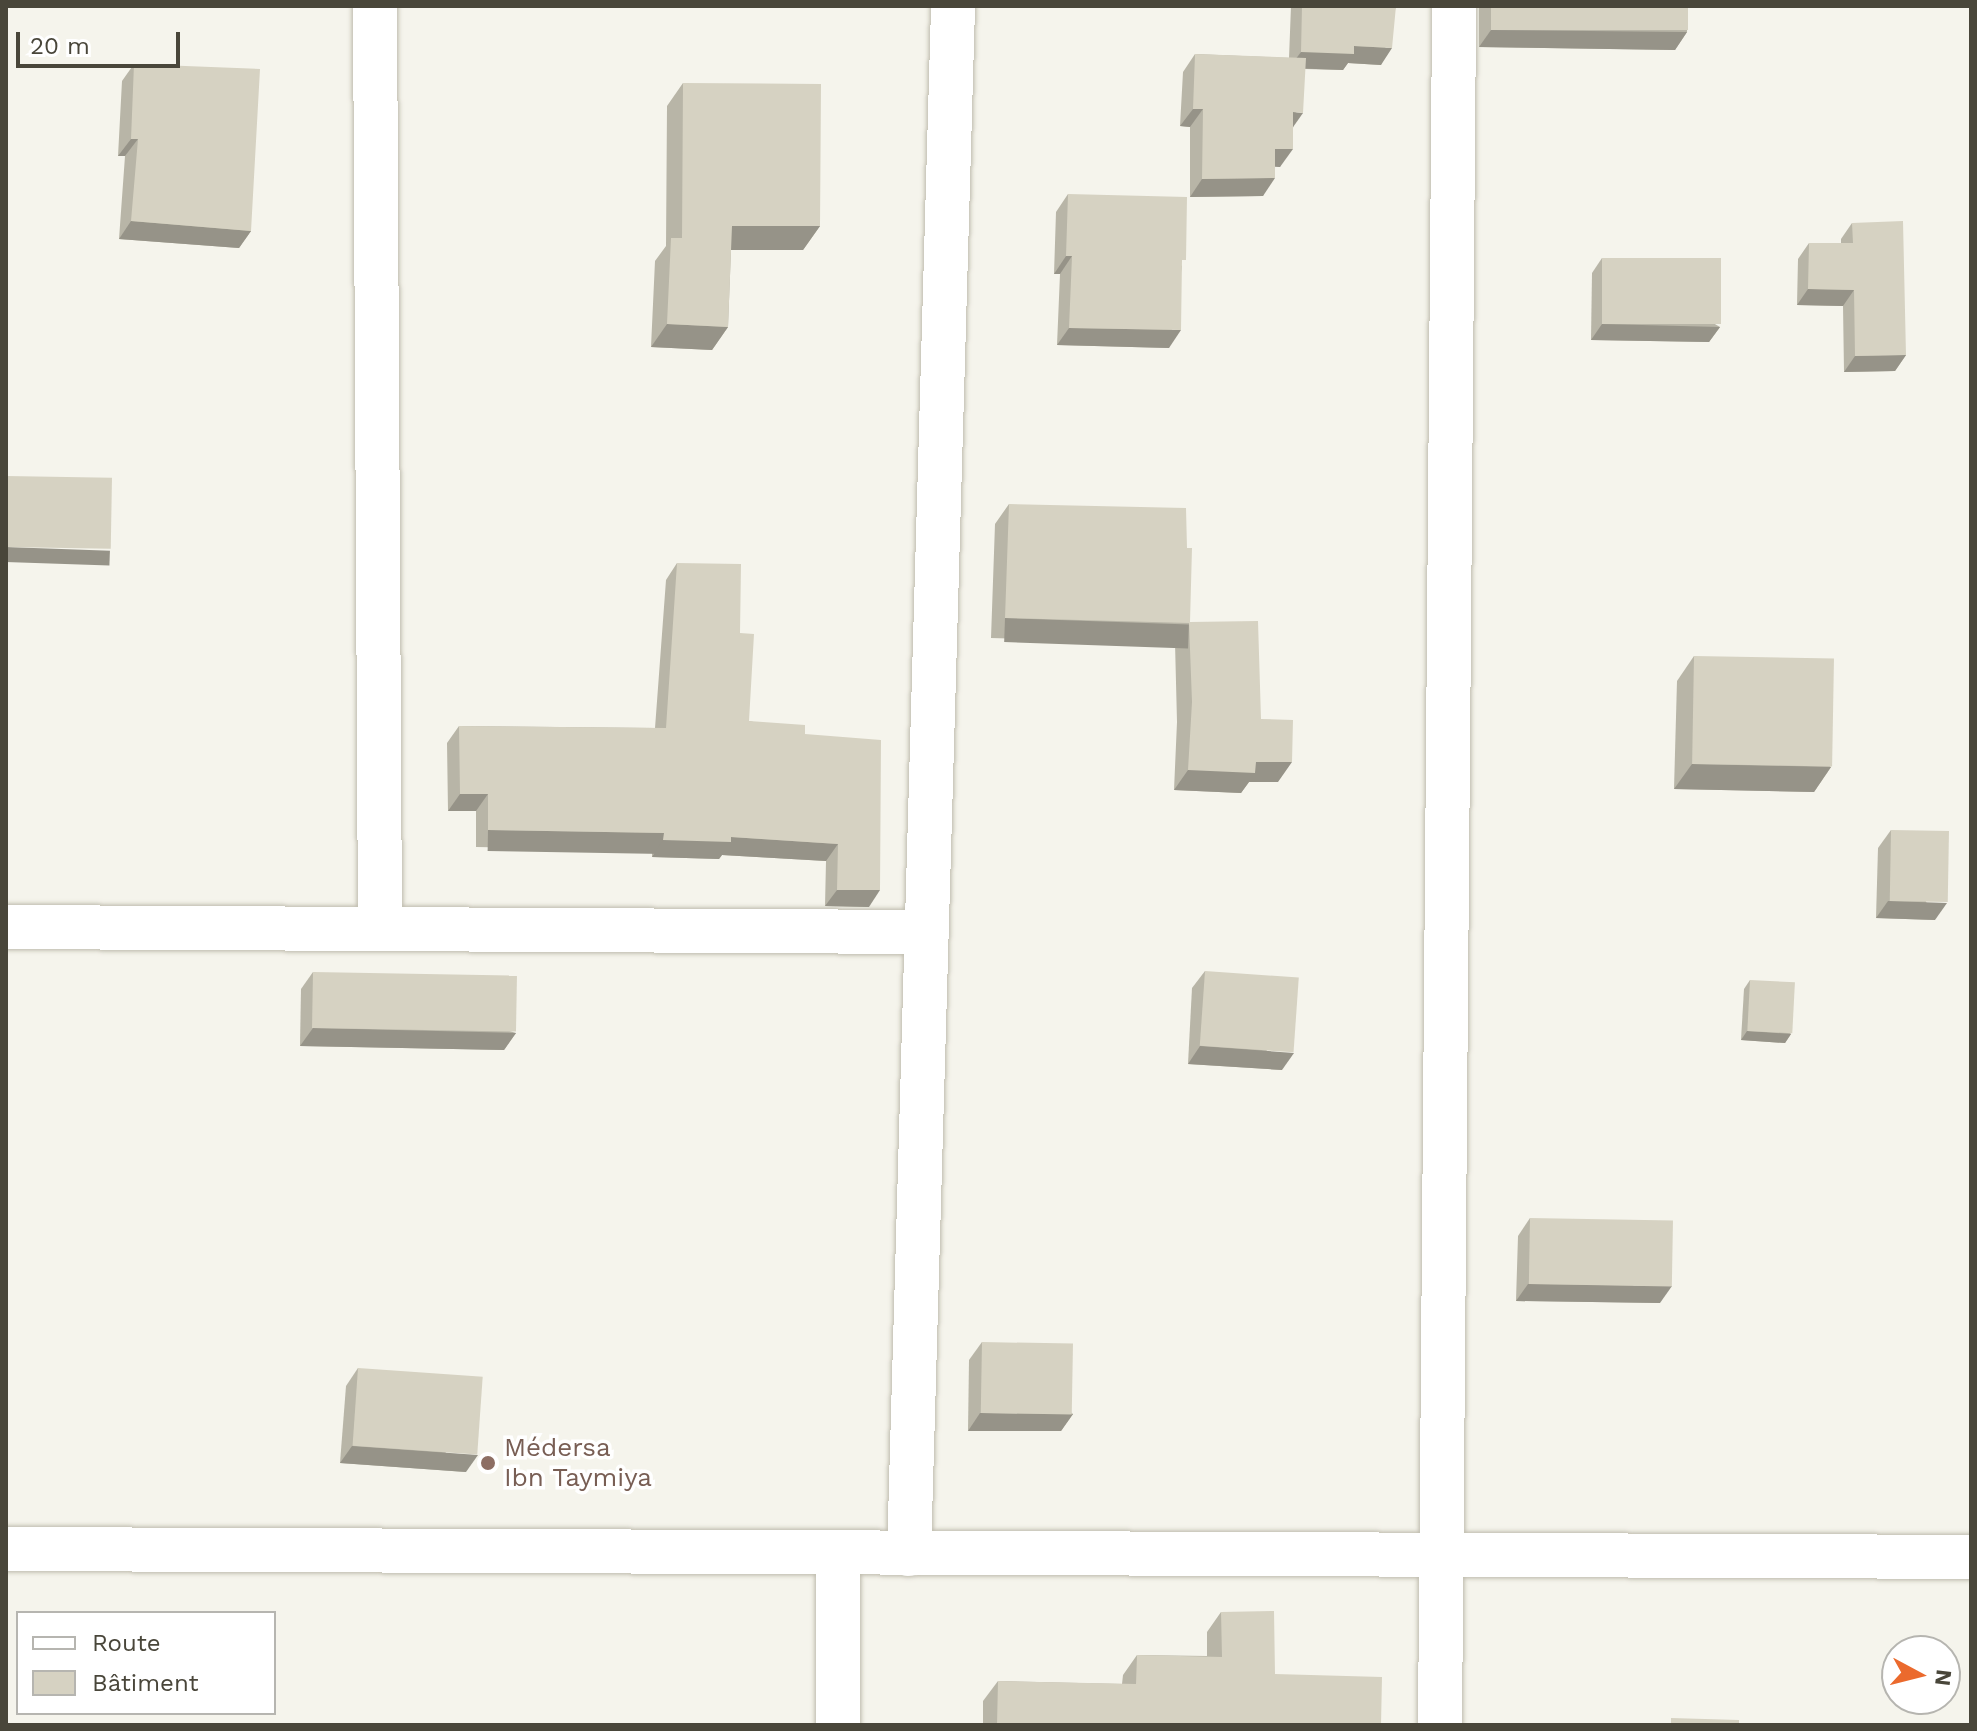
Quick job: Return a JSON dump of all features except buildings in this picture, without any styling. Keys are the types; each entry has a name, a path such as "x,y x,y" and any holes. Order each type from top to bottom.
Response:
{"street":[{"path":"375,6 380,929"},
{"path":"909,1554 953,6"},
{"path":"1440,1725 1454,6"},
{"path":"6,927 926,932"},
{"path":"6,1549 1971,1557"},
{"path":"838,1553 838,1725"}],"place":[{"name":"Médersa Ibn Taymiya","path":"488,1463"}]}
